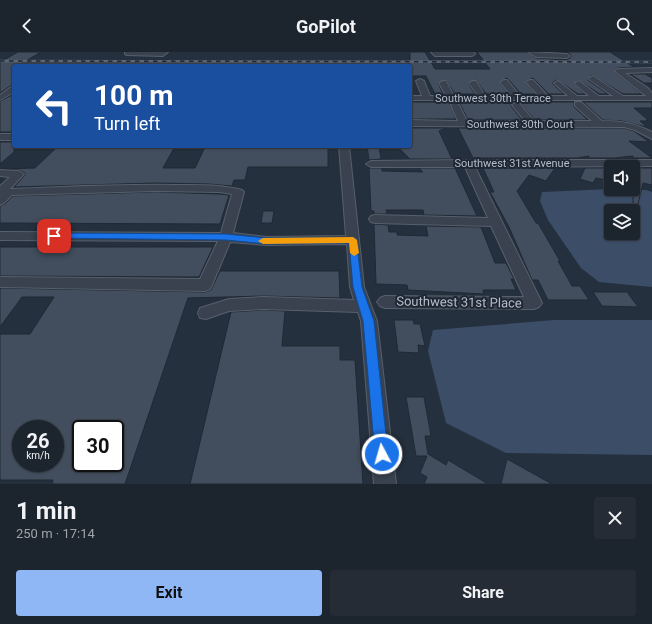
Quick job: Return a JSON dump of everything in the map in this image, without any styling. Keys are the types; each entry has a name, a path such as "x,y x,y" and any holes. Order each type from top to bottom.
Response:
{"street":[{"path":"128,52 127,53 163,54 165,52"},
{"path":"434,52 435,54 472,54 470,52"},
{"path":"532,52 536,56 567,56"},
{"path":"652,74 648,70 618,71 644,90 652,98"},
{"path":"593,78 621,98"},
{"path":"420,81 427,98"},
{"path":"504,82 532,124"},
{"path":"530,82 546,98"},
{"path":"443,83 464,123"},
{"path":"473,83 483,98"},
{"path":"558,83 600,124"},
{"path":"579,83 598,98"},
{"path":"0,98 12,90"},
{"name":"Southwest 30th Terrace","path":"412,98 453,101 483,98 517,101 546,98 577,101"},
{"path":"577,101 598,98 652,98"},
{"name":"Southwest 30th Court","path":"412,123 630,124 652,136"},
{"path":"0,137 12,137"},
{"path":"344,148 358,287 369,321 385,484"},
{"path":"375,219 495,222 468,163"},
{"name":"Southwest 31st Avenue","path":"371,164 652,163"},
{"path":"0,174 19,174 2,197"},
{"path":"0,282 205,285 226,237 238,192 219,189 187,188 2,197"},
{"name":"Southwest 31st Place","path":"385,302 534,303 495,222"},
{"path":"0,236 226,237 267,241 353,240"},
{"path":"206,313 229,305 257,304 364,306"}],"water":[{"path":"604,189 604,196 640,196 640,190 652,192 652,287 599,282 581,268 548,220 540,201 542,192"},
{"path":"554,320 652,320 652,455 506,453 446,423 428,351 433,330"}],"building":[{"path":"18,52 41,52 20,64 12,64 12,86 0,93 0,62"},
{"path":"410,52 425,52 435,69 490,69 477,52 528,52 536,58 567,60 571,57 571,55 567,52 610,52 634,67 618,68 614,71 642,94 623,94 592,75 588,78 589,81 608,94 600,94 578,80 574,84 585,94 578,94 557,80 553,82 553,84 564,94 549,94 533,78 525,82 536,94 521,94 507,78 499,82 509,94 486,94 476,80 468,83 475,94 455,94 446,80 438,83 443,94 435,94 426,76 412,76 412,64 410,64"},
{"path":"630,74 645,74 652,78 652,83 644,83"},
{"path":"12,95 12,132 0,132 0,101"},
{"path":"412,102 456,102 450,104 456,119 412,119"},
{"path":"456,102 516,102 511,104 511,106 522,120 468,120 460,104"},
{"path":"519,102 574,102 574,107 588,120 535,120"},
{"path":"583,102 652,102 652,108 634,108 648,120 640,121 646,126 642,126 622,121 603,120"},
{"path":"412,128 446,128 439,131 452,159 410,159 399,148 412,148"},
{"path":"458,128 624,128 634,131 649,142 629,141 652,158 633,158 633,156 588,158 589,156 577,158 473,158"},
{"path":"0,142 12,142 14,152 0,164"},
{"path":"56,148 174,148 163,168 195,168 205,148 328,148 328,167 248,167 245,180 234,180 232,186 154,183 14,187 25,175 25,173 19,170 0,169 35,168"},
{"path":"367,148 379,148 381,159 369,160"},
{"path":"369,168 382,168 382,171 423,172 419,168 455,168 477,216 424,215 423,210 386,210 387,214 374,214 374,211 371,211"},
{"path":"483,168 555,168 546,181 529,175 517,191 560,261 558,261 572,286 580,286 589,300 548,300 538,280 532,280 509,227 490,192 494,192"},
{"path":"585,168 604,168 604,180 596,178 593,183 580,179"},
{"path":"640,168 652,168 652,185 643,183 640,196"},
{"path":"156,192 229,195 220,224 0,223 0,206 5,204 13,196"},
{"path":"633,196 640,196 638,204 633,203"},
{"path":"263,211 274,211 272,223 261,223"},
{"path":"374,224 388,225 389,232 397,232 397,235 428,236 426,226 481,227 495,263 506,263 514,279 511,279 516,290 483,290 484,294 408,290 407,285 376,284"},
{"path":"0,247 213,247 199,277 0,276"},
{"path":"220,271 339,271 340,298 264,296 188,298 125,484 52,484 53,480 0,480 0,334 30,334 54,297 22,297 0,327 0,288 205,292 211,290"},
{"path":"593,292 627,292 638,307 602,306"},
{"path":"264,310 285,311 282,346 340,346 340,360 355,360 363,484 190,484 231,312"},
{"path":"394,320 413,320 414,324 420,324 425,346 418,345 419,353 398,352"},
{"path":"406,397 424,397 431,436 425,436 428,454 446,465 448,460 488,484 424,484 427,477 420,473 427,456 416,456"},
{"path":"507,459 552,484 501,484"}],"railway":[{"path":"0,61 652,62"}],"slow traffic":[{"path":"263,241 353,240 354,253"}],"route":[{"path":"54,236 226,237 267,241 353,240 358,287 369,321 382,454"}]}
